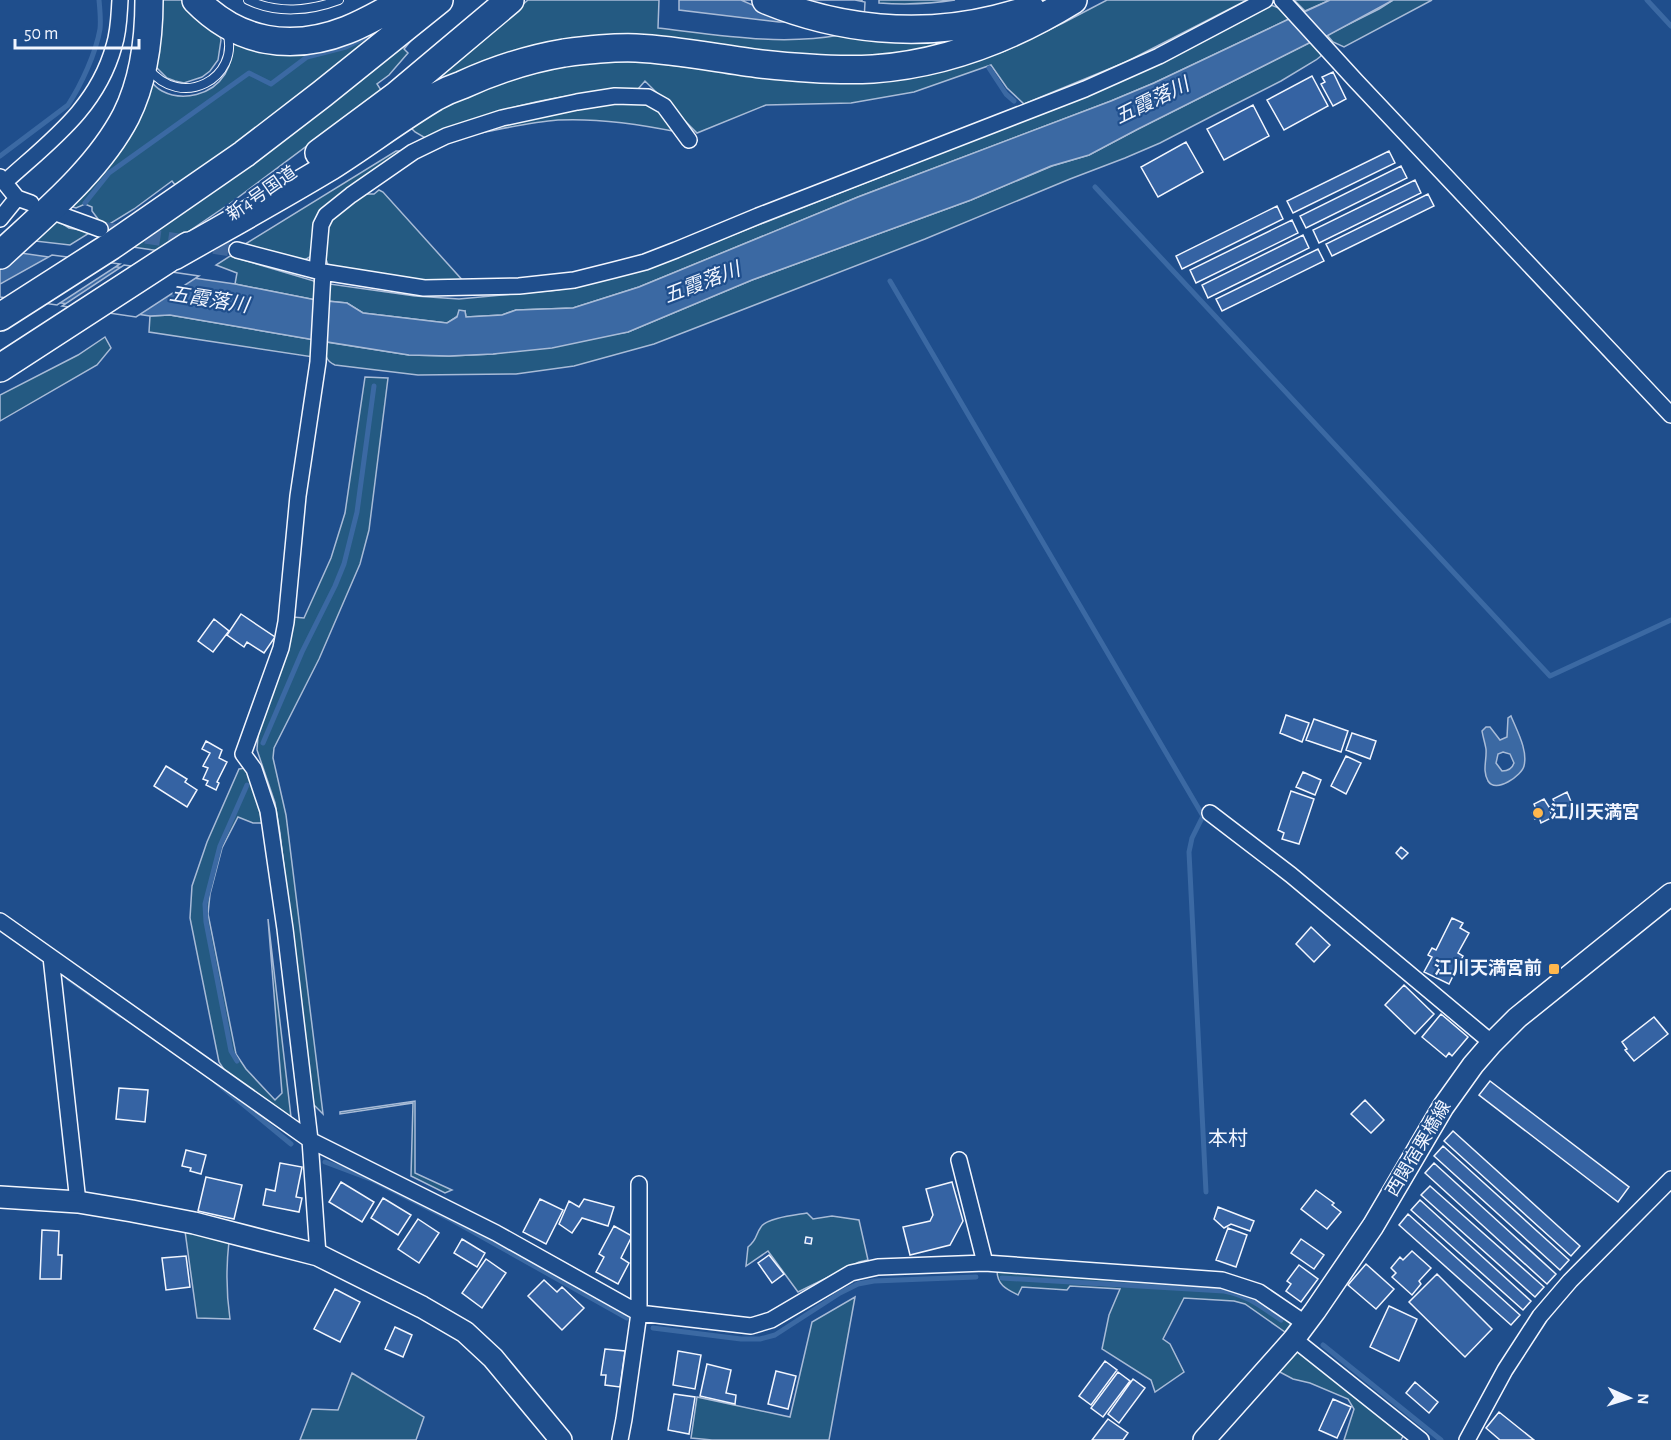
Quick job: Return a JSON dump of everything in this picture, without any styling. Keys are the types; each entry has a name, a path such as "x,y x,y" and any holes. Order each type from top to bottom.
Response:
{"highway":[{"path":"0,255 26,210 66,192 111,141 126,116 144,62 149,0"},
{"path":"196,0 225,24 249,36 270,40 297,41 322,38 346,30 405,0"},
{"path":"4,315 105,237 252,147 439,0"},
{"name":"新4号国道","path":"0,368 174,256 293,172 397,95 510,0"},
{"path":"766,0 819,18 863,27 923,16 954,14 1016,0"},
{"path":"810,0 897,22 943,28 1024,12 1055,0"},
{"path":"174,256 326,169 438,95 490,72 530,60 563,53 634,48 785,66 834,70 874,69 945,57 988,43 1047,16 1073,0"}],"main road":[{"name":"西関宿栗橋線","path":"1204,1440 1300,1332 1373,1226 1443,1107 1492,1043 1517,1018 1671,894"},
{"path":"0,1197 78,1202 194,1223 318,1255 422,1307 465,1332 493,1358 561,1440"}],"street":[{"path":"0,219 26,210 2,180 64,129 86,104 102,77 114,46 120,0"},
{"path":"237,250 320,272 424,288 519,286 574,280 645,262 1085,89 1158,56 1264,0"},
{"path":"1284,2 1671,415"},
{"path":"318,1255 310,1140 285,929 268,811 254,769 243,754 281,648 286,622 298,496 319,353 322,289 321,225 326,215 351,195 413,152 446,136 502,118 615,96 648,96 664,106 688,140"},
{"path":"56,213 105,237"},
{"path":"1210,813 1291,875 1492,1043"},
{"path":"0,921 310,1140 496,1233 639,1313 751,1326 771,1320 851,1273 878,1267 985,1263 1222,1280 1259,1292 1300,1332 1421,1440"},
{"path":"51,957 78,1202"},
{"path":"959,1160 985,1263"},
{"path":"1467,1440 1504,1370 1540,1316 1570,1281 1671,1179"},
{"path":"620,1440 639,1313 639,1184"}],"lane":[{"path":"248,0 277,9 321,6 339,0"},
{"path":"144,62 159,80 167,85 176,88 198,87 219,72 225,63 229,49 225,24"}],"shaded area":[{"path":"153,0 183,0 219,32 221,40 218,60 202,77 184,83 175,81 167,78 154,65"},
{"path":"423,0 271,119 176,186 172,181 108,225 101,223 92,211 92,207 85,204 76,208 70,206 148,78 162,91 170,94 188,96 205,92 225,74 232,57 233,38 248,45"},
{"path":"528,0 659,0 658,28 726,36 795,40 840,35 945,39 946,45 916,52 843,59 701,44 430,85"},
{"path":"879,0 955,0 908,4 879,3"},
{"path":"1107,0 1247,0 1126,62 1024,104 1007,88 991,65 914,92 851,103 766,105 697,133 645,81 638,89 566,96 511,108 427,139 410,127 441,107 480,89 544,69 594,61 646,62 757,76 950,69 1005,51"},
{"path":"1294,0 1330,0 1305,11"},
{"path":"1393,0 1432,0 1344,47 1333,42 1327,35 1379,9"},
{"path":"1268,4 1279,8 1289,19 1154,83 858,197 639,287 573,308 516,310 502,315 466,317 465,311 447,323 363,313 347,303 328,301 330,284 415,296 459,299 558,290 662,263 1073,101"},
{"path":"419,31 404,49 408,53 389,75 377,84 381,90 232,202 160,251 126,246"},
{"path":"1311,42 1320,52 1321,56 1316,60 1281,81 1160,143 925,239 654,344 574,366 516,374 418,375 335,365 326,356 326,342 409,355 449,356 493,354 628,332 752,280 971,200 1052,166 1089,155"},
{"path":"640,102 658,110 678,132 618,122 588,120 538,122 480,133 479,130 599,104"},
{"path":"396,151 402,151 327,206 313,255 303,261 242,246"},
{"path":"379,190 465,283 416,281 328,265 325,256 328,222 364,194 374,194"},
{"path":"52,217 69,228 91,232 70,245 26,240"},
{"path":"230,256 314,281 317,289 316,300 235,284 237,273 216,265"},
{"path":"170,315 315,340 313,357 149,332 150,316"},
{"path":"105,337 111,348 97,365 0,421 0,395 78,355"},
{"path":"365,377 388,378 369,530 360,564 319,659 274,748 273,758 286,815 323,1114 311,1102 280,833 275,803 257,750 259,720 293,617 304,618 331,558 345,513"},
{"path":"245,768 255,784 262,823 253,823 238,817 222,848 210,894 208,914 236,1054 246,1069 275,1100 282,1093 268,919 291,1117 286,1117 227,1074 219,1062 190,918 192,886 207,842 239,769"},
{"path":"415,1101 415,1173 452,1190 445,1193 411,1176 413,1103 340,1114 340,1112"},
{"path":"807,1213 813,1219 832,1216 859,1220 868,1260 859,1262 798,1292 768,1251 746,1266 748,1247 764,1224 782,1217"},
{"path":"185,1231 229,1241 227,1280 230,1319 197,1318"},
{"path":"997,1270 1206,1283 1247,1292 1293,1321 1285,1332 1245,1304 1234,1301 1184,1298 1163,1339 1170,1344 1184,1372 1155,1392 1151,1380 1102,1349 1109,1315 1120,1289 1070,1286 1067,1290 1022,1287 1018,1295 1000,1283"},
{"path":"855,1297 829,1440 691,1438 697,1397 790,1417 812,1322"},
{"path":"1294,1350 1403,1436 1401,1440 1344,1440 1354,1409 1348,1399 1310,1383 1293,1379 1276,1370"},
{"path":"352,1373 424,1417 416,1440 300,1440 312,1409 338,1410"}],"water":[{"path":"679,0 862,0 861,21 779,22 679,10"},
{"path":"1330,0 1393,0 1325,37 1302,13"},
{"name":"五霞落川","path":"1289,19 1311,42 1089,155 1051,166 971,200 752,280 628,332 552,348 493,354 409,355 170,315 150,316 0,294 0,265 14,252 235,284 316,300 347,303 363,313 447,323 457,317 459,310 465,311 466,317 502,315 516,310 573,308 639,287 858,197 1111,101"},
{"path":"1511,716 1521,741 1524,766 1519,774 1508,782 1492,784 1485,773 1486,749 1482,731 1490,727 1500,740 1507,737 1508,718","holes":["1503,752 1510,754 1514,763 1510,769 1502,771 1496,763 1498,754"]}],"pier":[{"path":"741,0 855,0 865,2 864,21 780,17"},
{"path":"52,255 120,264 57,305 0,297 0,284"},
{"path":"124,265 199,276 136,317 62,306"}],"building":[{"path":"1333,72 1346,99 1333,106 1321,84 1325,82 1322,77"},
{"path":"1312,76 1328,106 1284,130 1267,100"},
{"path":"1253,105 1269,136 1224,160 1207,129"},
{"path":"1186,142 1203,172 1158,197 1141,167"},
{"path":"1389,151 1395,163 1293,213 1287,201"},
{"path":"1401,166 1407,178 1306,228 1300,216"},
{"path":"1415,180 1421,193 1319,243 1313,230"},
{"path":"1428,194 1434,206 1332,256 1326,244"},
{"path":"1277,206 1283,219 1182,269 1176,256"},
{"path":"1292,220 1298,233 1196,283 1190,270"},
{"path":"1303,235 1309,248 1208,298 1202,285"},
{"path":"1318,249 1324,261 1222,311 1216,299"},
{"path":"241,614 275,637 264,653 247,642 244,647 227,635"},
{"path":"214,619 229,631 213,652 198,641"},
{"path":"1286,715 1309,723 1302,742 1280,733"},
{"path":"1314,719 1348,731 1341,752 1306,740"},
{"path":"1352,733 1376,741 1370,759 1346,750"},
{"path":"206,741 222,750 219,758 227,762 217,782 219,783 216,790 206,785 208,781 203,779 208,768 203,766 210,753 202,749"},
{"path":"1346,756 1361,763 1346,794 1331,786"},
{"path":"166,766 187,779 185,782 197,790 187,807 154,786"},
{"path":"1303,772 1321,780 1315,795 1296,787"},
{"path":"1291,791 1314,799 1299,844 1282,839 1284,833 1278,830"},
{"path":"1567,792 1572,804 1550,811 1553,817 1541,823 1539,817 1535,819 1532,813 1537,811 1534,804 1544,799 1549,807 1555,804 1553,799"},
{"path":"1401,847 1408,853 1402,859 1396,853"},
{"path":"1452,918 1463,923 1460,928 1469,933 1458,953 1463,956 1449,984 1424,972 1432,957 1428,955 1432,948 1436,950"},
{"path":"1311,927 1330,945 1314,962 1296,944"},
{"path":"1404,985 1434,1014 1415,1034 1385,1005"},
{"path":"1441,1014 1468,1037 1452,1056 1449,1053 1446,1057 1422,1037"},
{"path":"1654,1017 1668,1034 1634,1061 1622,1042"},
{"path":"1490,1081 1629,1187 1618,1202 1479,1095"},
{"path":"119,1088 148,1090 145,1122 116,1119"},
{"path":"1365,1100 1384,1120 1371,1133 1351,1114"},
{"path":"1453,1131 1580,1246 1571,1256 1444,1141"},
{"path":"1443,1146 1569,1260 1560,1270 1434,1156"},
{"path":"186,1150 206,1155 201,1174 182,1166"},
{"path":"280,1163 302,1167 296,1197 302,1198 299,1212 263,1205 266,1189 275,1191"},
{"path":"1434,1163 1556,1274 1547,1284 1425,1173"},
{"path":"206,1177 242,1185 234,1219 198,1211"},
{"path":"341,1182 374,1202 362,1222 329,1202"},
{"path":"952,1182 963,1221 950,1245 910,1255 903,1227 930,1221 933,1215 926,1189"},
{"path":"1430,1186 1544,1287 1535,1297 1421,1195"},
{"path":"1316,1190 1334,1203 1332,1205 1341,1212 1327,1229 1301,1209"},
{"path":"383,1198 411,1215 398,1235 371,1218"},
{"path":"540,1199 563,1210 546,1244 523,1232"},
{"path":"584,1199 614,1207 608,1226 582,1218 572,1233 559,1224 569,1201 579,1207"},
{"path":"1420,1200 1531,1301 1523,1310 1411,1210"},
{"path":"1218,1207 1254,1221 1250,1231 1231,1224 1224,1228 1214,1219"},
{"path":"1408,1214 1520,1315 1511,1325 1399,1225"},
{"path":"418,1219 439,1233 419,1263 398,1249"},
{"path":"614,1226 632,1236 621,1258 629,1263 618,1284 596,1272 604,1257 599,1254"},
{"path":"1228,1228 1247,1235 1236,1267 1216,1260"},
{"path":"42,1230 59,1231 58,1255 62,1255 61,1279 40,1279"},
{"path":"806,1237 812,1238 811,1244 805,1243"},
{"path":"462,1239 485,1253 477,1267 454,1253"},
{"path":"1301,1239 1324,1255 1314,1269 1291,1253"},
{"path":"1412,1251 1431,1268 1419,1281 1421,1284 1412,1295 1392,1277 1396,1273 1391,1268 1400,1257 1403,1260"},
{"path":"769,1255 784,1274 772,1283 758,1263"},
{"path":"186,1256 190,1287 166,1290 162,1258"},
{"path":"486,1259 506,1273 482,1308 462,1293"},
{"path":"1366,1264 1394,1289 1376,1309 1348,1285"},
{"path":"1299,1265 1318,1279 1301,1302 1286,1291 1291,1284 1287,1281"},
{"path":"1437,1274 1492,1329 1465,1357 1409,1302"},
{"path":"544,1280 557,1292 562,1287 584,1308 562,1330 528,1296"},
{"path":"335,1289 360,1302 340,1342 314,1329"},
{"path":"1389,1306 1417,1319 1399,1361 1370,1347"},
{"path":"395,1327 412,1335 403,1357 385,1349"},
{"path":"605,1349 625,1351 620,1387 605,1385 606,1375 601,1375"},
{"path":"678,1351 701,1355 695,1389 673,1385"},
{"path":"1105,1361 1117,1370 1091,1405 1079,1396"},
{"path":"707,1364 731,1370 726,1393 736,1395 735,1404 700,1396"},
{"path":"776,1371 796,1376 788,1409 768,1404"},
{"path":"1118,1372 1130,1381 1103,1417 1091,1408"},
{"path":"1133,1379 1145,1388 1119,1423 1108,1414"},
{"path":"1415,1382 1438,1402 1429,1413 1406,1393"},
{"path":"674,1394 695,1397 689,1434 668,1430"},
{"path":"1333,1399 1351,1407 1337,1438 1319,1430"},
{"path":"1499,1412 1534,1440 1500,1440 1486,1428"},
{"path":"1108,1419 1128,1433 1123,1440 1092,1440"}],"waterway":[{"path":"0,156 68,105 92,58 98,38 99,0"},
{"path":"1647,0 1671,26"},
{"path":"85,203 109,173 249,73 271,84 307,57 346,47 366,37"},
{"path":"989,68 1006,94 1014,101"},
{"path":"1095,187 1550,676 1671,620"},
{"path":"890,281 1203,816 1192,838 1189,852 1206,1192"},
{"path":"263,743 302,652 344,564 357,512 374,386"},
{"path":"237,1061 231,1051 206,922 205,904 220,846 247,785"},
{"path":"69,979 120,1015"},
{"path":"216,1082 291,1144"},
{"path":"325,1162 373,1180 452,1220 627,1318"},
{"path":"653,1328 741,1339 760,1339 775,1335 858,1284 874,1281 976,1277"},
{"path":"1002,1278 1224,1291 1247,1299 1281,1320"},
{"path":"1323,1345 1441,1440"}],"tunnel":[{"path":"100,229 237,250"}],"place":[{"name":"江川天満宮","path":"1538,813"},
{"name":"江川天満宮前","path":"1554,969"}],"district":[{"name":"本村","path":"1228,1139"}]}
